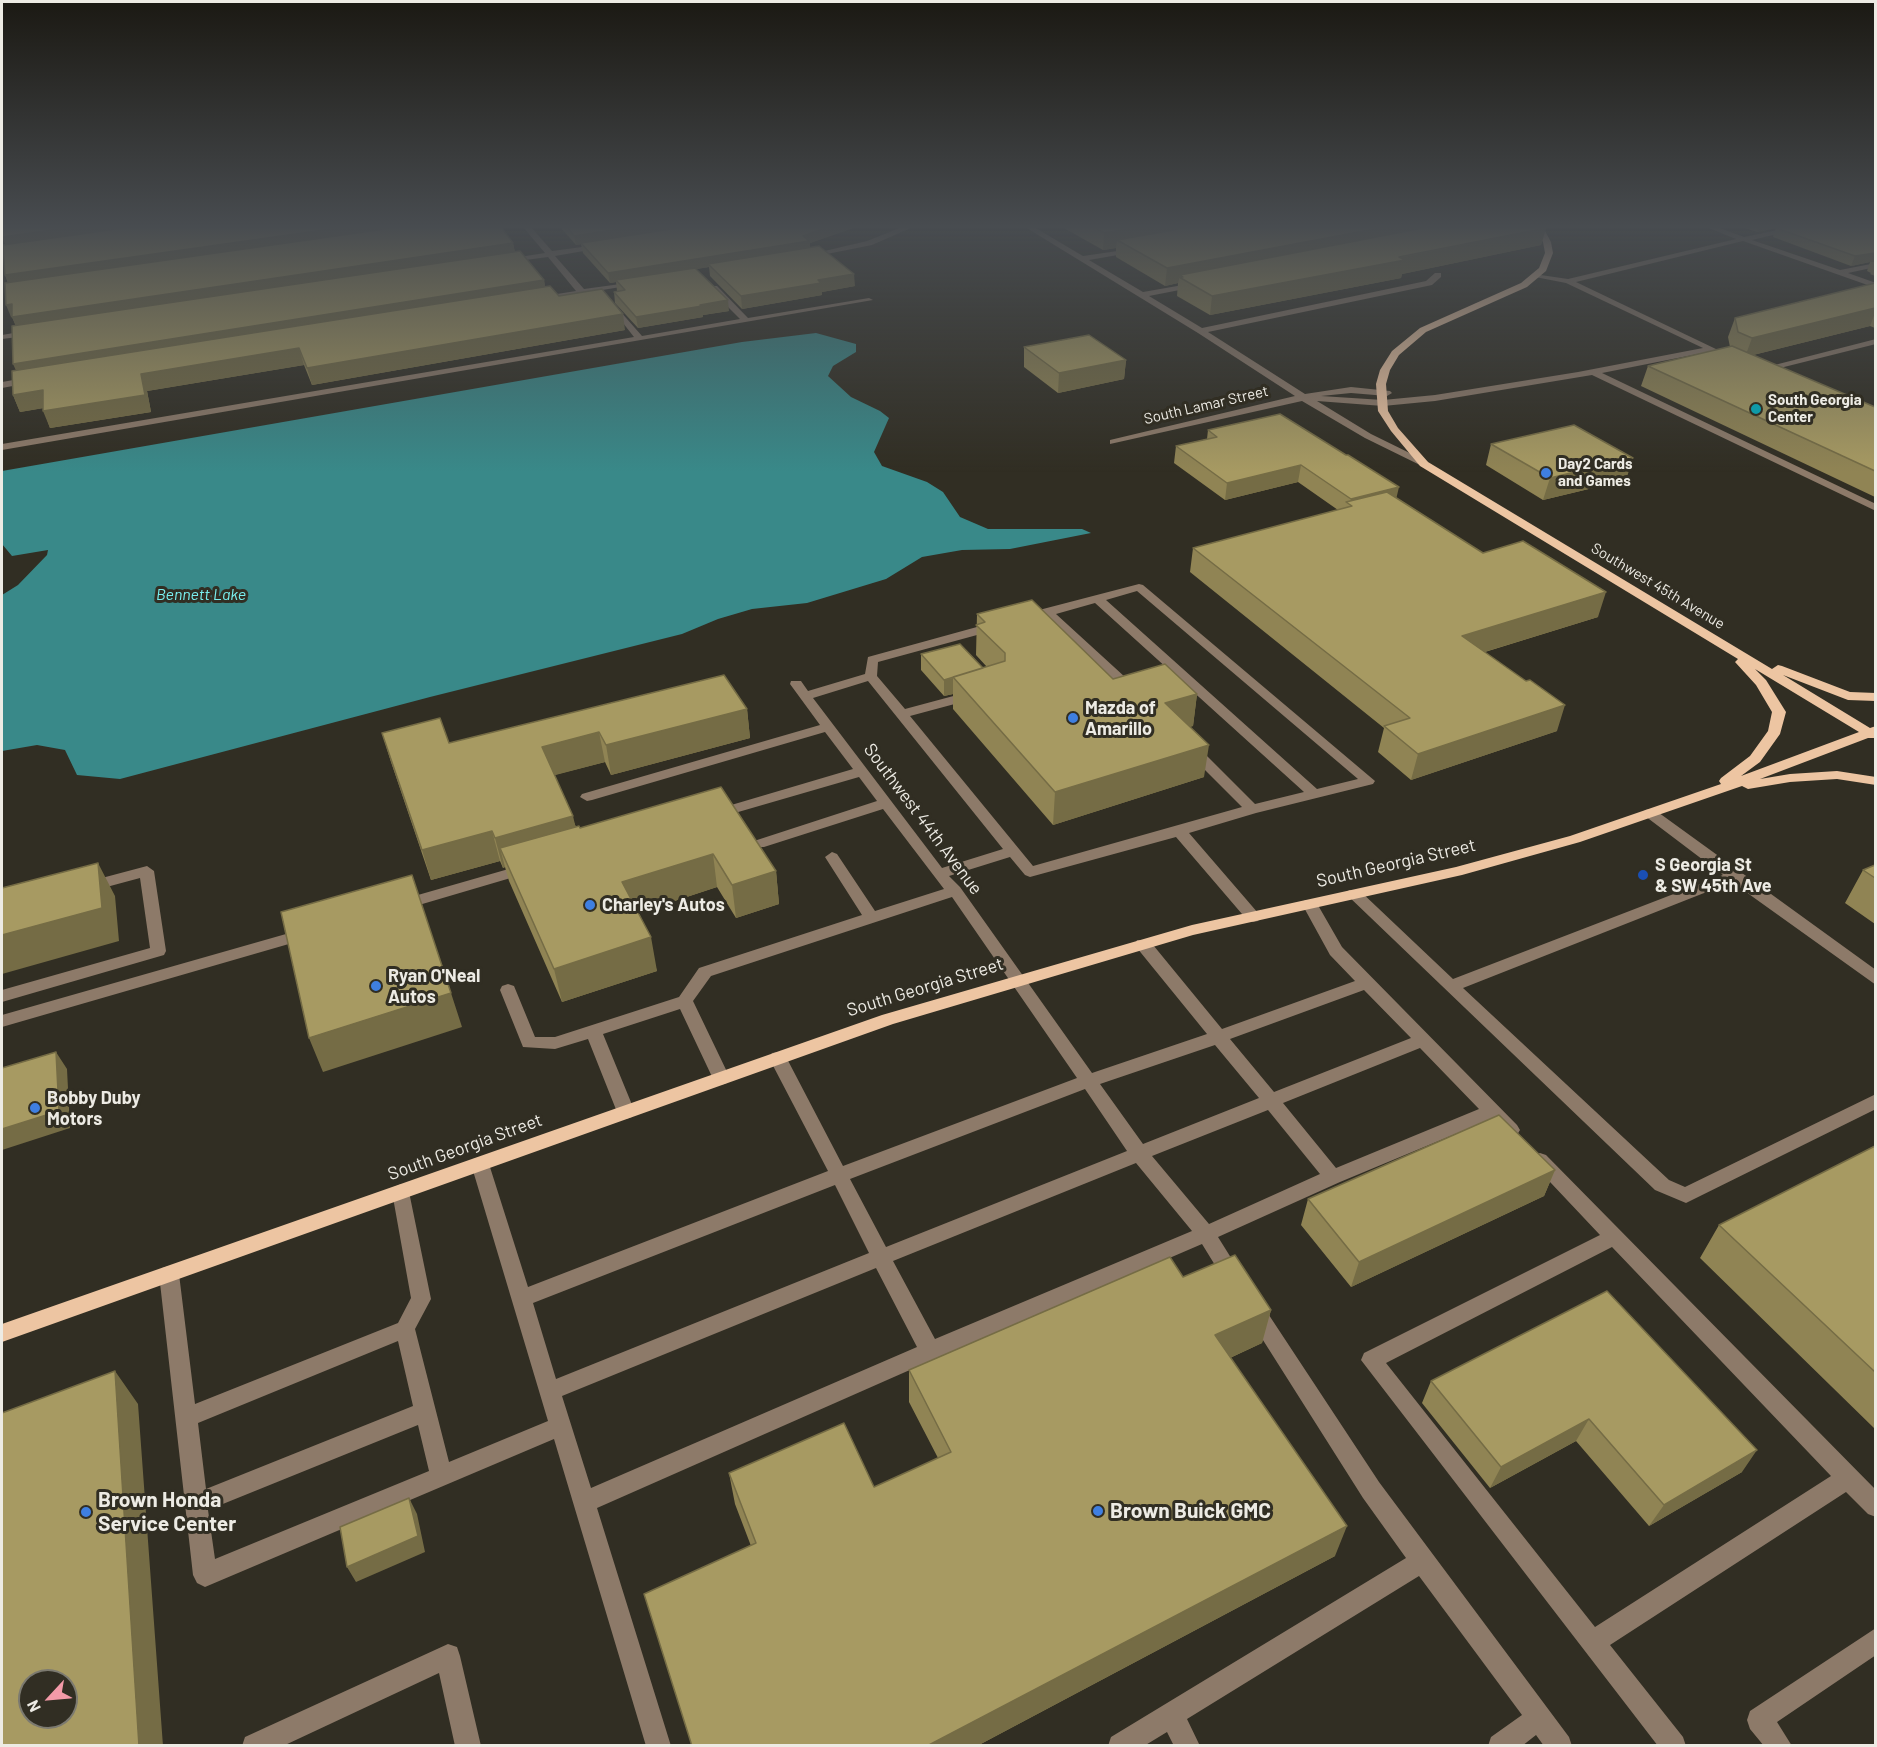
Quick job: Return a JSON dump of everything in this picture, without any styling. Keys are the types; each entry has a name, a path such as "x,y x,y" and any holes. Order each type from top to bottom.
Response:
{"main road":[{"path":"1382,398 1381,384 1385,370 1395,353 1408,340 1444,318 1470,309"},
{"name":"Southwest 45th Avenue","path":"1382,398 1383,411 1394,429 1424,465 1873,733"},
{"path":"1725,646 1818,686 1848,696 1875,697"},
{"path":"1712,792 1755,759 1775,730 1779,712 1761,683 1725,646"},
{"name":"South Georgia Street","path":"2,1333 888,1019 1192,930 1457,872 1575,839 1873,733"},
{"path":"1712,792 1790,778 1837,775 1875,781"}],"street":[{"path":"615,309 640,339"},
{"path":"734,309 746,321"},
{"path":"2,447 819,309"},
{"path":"1164,309 1304,398 1368,436 1424,465"},
{"path":"1201,331 1308,309"},
{"path":"1304,398 1435,398 1717,351 1628,309"},
{"path":"2,337 36,332"},
{"path":"1760,370 1875,341"},
{"path":"1751,366 1771,375"},
{"path":"1593,372 1875,507"},
{"path":"1268,374 1295,385 1382,398"},
{"path":"2,385 37,379"},
{"name":"South Lamar Street","path":"1114,442 1334,391"},
{"path":"1139,587 1368,781 1252,809 1030,872 871,676 873,660 954,643 1010,622 1047,612 1139,587"},
{"path":"1097,598 1314,794"},
{"path":"1047,612 1137,695"},
{"path":"805,696 871,676"},
{"name":"Southwest 44th Avenue","path":"796,684 939,874 955,891 1016,981 1139,1153 1206,1234 1371,1490 1560,1746"},
{"path":"902,714 987,691"},
{"path":"587,798 829,727"},
{"path":"1184,740 1252,809"},
{"path":"702,818 863,771"},
{"path":"759,843 887,803"},
{"path":"1650,813 1875,979"},
{"path":"1179,831 1253,917"},
{"path":"939,874 1012,851"},
{"path":"832,857 872,918"},
{"path":"392,908 541,865"},
{"path":"2,996 158,951 147,871 69,892"},
{"path":"1451,986 1734,876"},
{"path":"508,990 529,1043 555,1043 685,1001 705,972 955,891"},
{"path":"1354,894 1662,1185 1686,1196 1875,1101"},
{"path":"1310,904 1336,951 1875,1506"},
{"path":"2,1021 323,928"},
{"path":"1143,944 1333,1177"},
{"path":"521,1299 1088,1081 1219,1037 1366,982"},
{"path":"685,1001 721,1078"},
{"path":"593,1031 626,1112"},
{"path":"550,1391 1422,1040"},
{"path":"778,1058 930,1351"},
{"path":"585,1502 1333,1177 1492,1111"},
{"path":"480,1164 658,1746"},
{"path":"186,1418 405,1329 421,1299 401,1192"},
{"path":"1614,1237 1371,1360 1674,1746"},
{"path":"169,1274 205,1575 561,1426"},
{"path":"405,1329 441,1475"},
{"path":"196,1504 424,1412"},
{"path":"1592,1643 1848,1478"},
{"path":"1120,1746 1422,1561"},
{"path":"1780,1746 1759,1720 1875,1640"},
{"path":"254,1746 448,1656 468,1746"},
{"path":"1171,1715 1188,1746"},
{"path":"1500,1746 1539,1718"}],"water":[{"name":"Bennett Lake","path":"816,333 856,344 856,352 833,366 828,376 851,397 889,418 874,452 882,466 927,482 943,492 960,517 988,529 1082,529 1091,533 1010,549 962,550 922,557 886,579 807,603 752,609 718,619 682,634 430,697 120,779 77,775 65,750 37,745 2,751 2,595 18,585 47,555 48,550 12,556 2,544 2,471 742,342"}],"building":[{"path":"12,309 69,309 12,317"},
{"path":"130,309 364,309 13,364 12,326"},
{"path":"407,309 618,309 623,314 307,368 299,348 141,374 145,395 43,411 43,390 13,395 12,371"},
{"path":"629,309 687,309 636,317"},
{"path":"1773,309 1873,309 1752,338 1738,332 1735,318"},
{"path":"1089,335 1126,360 1059,373 1024,347"},
{"path":"1732,346 1875,407 1875,471 1648,366"},
{"path":"1280,414 1399,487 1351,499 1301,465 1227,483 1176,446 1217,437 1208,430"},
{"path":"1574,425 1633,458 1550,478 1491,444"},
{"path":"1387,492 1483,553 1523,541 1606,592 1462,636 1565,705 1418,754 1384,726 1410,718 1193,548 1352,506 1346,502"},
{"name":"Mazda of Amarillo","path":"1032,600 1113,679 1165,664 1197,694 1165,703 1209,745 1055,792 953,677 1005,661 1005,653 976,625 985,622 977,614"},
{"path":"960,644 983,668 944,680 921,654"},
{"path":"724,675 747,709 606,745 599,732 542,747 573,816 495,838 492,831 422,850 382,733 440,718 449,743"},
{"path":"721,787 776,871 732,885 713,854 622,882 651,937 554,969 500,848 579,826 580,828"},
{"path":"98,863 102,908 2,935 2,888"},
{"path":"1875,865 1875,878 1863,870"},
{"name":"Ryan O'Neal Autos","path":"412,875 451,993 309,1038 281,912"},
{"path":"56,1052 59,1111 2,1129 2,1068"},
{"path":"1499,1115 1555,1170 1359,1262 1308,1199"},
{"path":"1875,1146 1875,1372 1719,1225"},
{"name":"Brown Buick GMC","path":"1235,1255 1271,1310 1215,1335 1347,1526 927,1746 692,1746 644,1594 756,1543 729,1473 844,1423 874,1487 951,1452 909,1370 1170,1257 1183,1277"},
{"path":"1607,1291 1757,1450 1664,1505 1589,1419 1501,1467 1431,1381"},
{"name":"Brown Honda Service Center","path":"115,1371 139,1746 2,1746 2,1413"},
{"path":"409,1498 418,1536 347,1567 340,1527"}],"place":[{"name":"South Georgia Center","path":"1756,409"},
{"name":"Day2 Cards and Games","path":"1546,473"},
{"name":"Mazda of Amarillo","path":"1073,718"},
{"name":"S Georgia St & SW 45th Ave","path":"1643,875"},
{"name":"Charley's Autos","path":"590,905"},
{"name":"Ryan O'Neal Autos","path":"376,986"},
{"name":"Bobby Duby Motors","path":"35,1108"},
{"name":"Brown Buick GMC","path":"1098,1511"},
{"name":"Brown Honda Service Center","path":"86,1512"}]}
